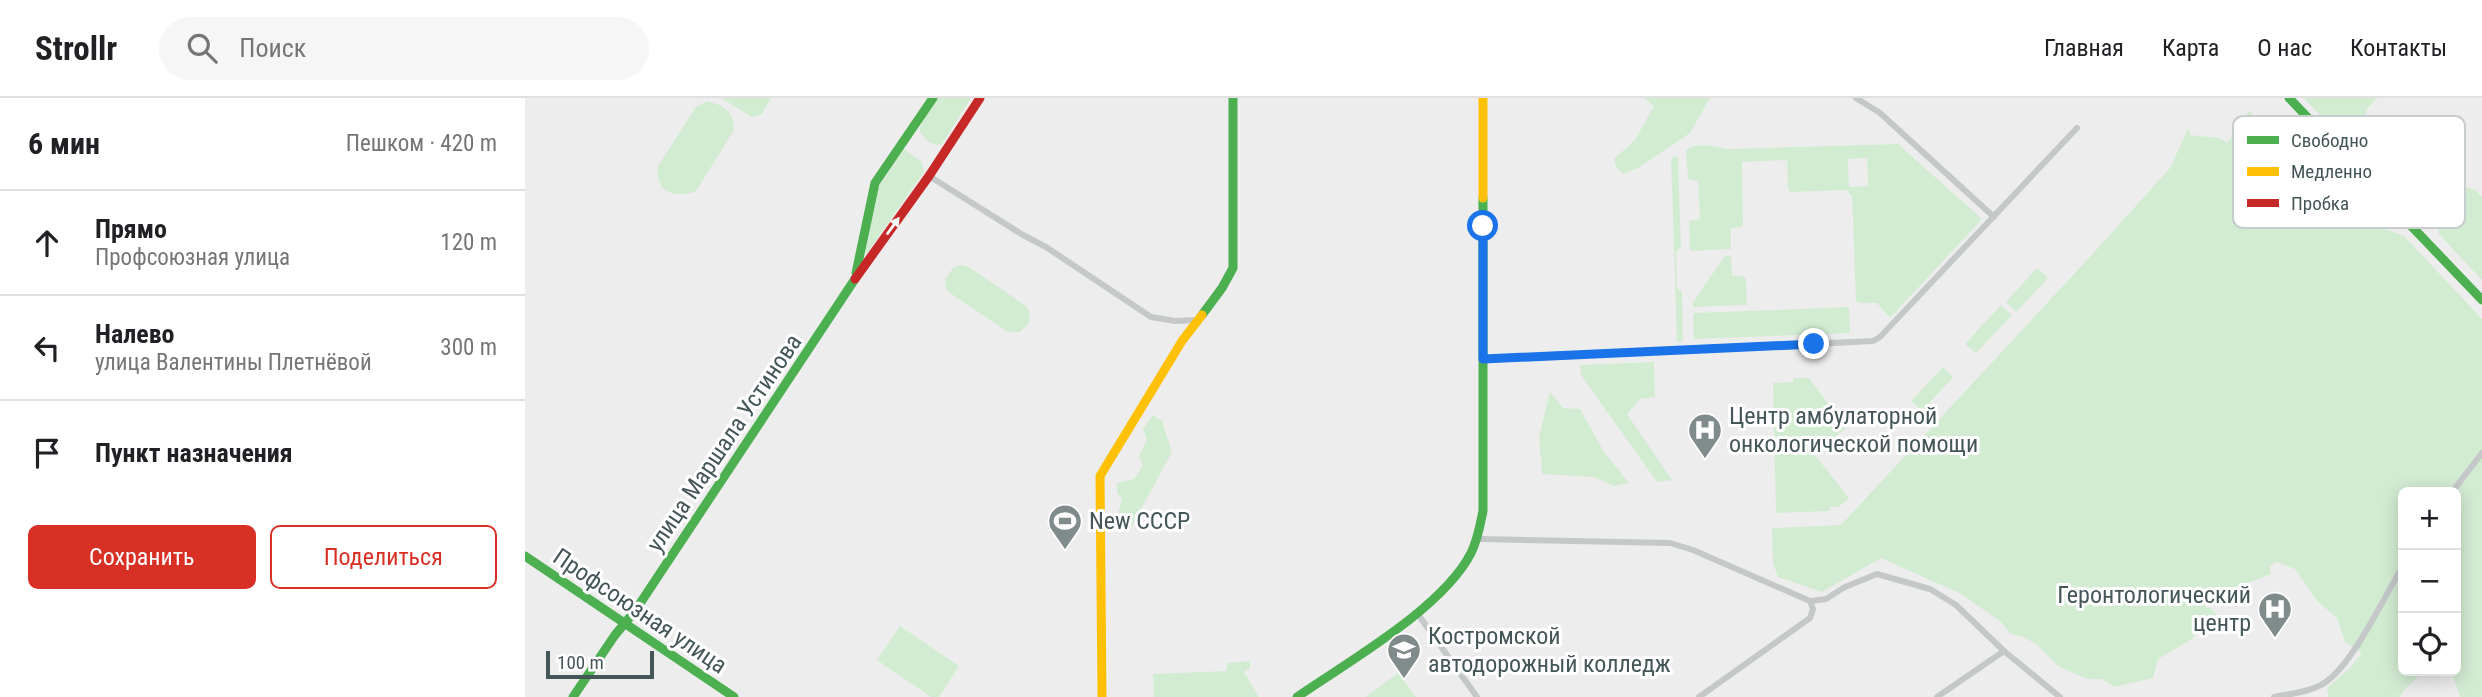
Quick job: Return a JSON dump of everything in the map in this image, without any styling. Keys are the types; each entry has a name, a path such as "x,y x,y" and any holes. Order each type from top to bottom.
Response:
{"street":[{"name":"улица Маршала Устинова","path":"853,282 875,183 933,98"},
{"name":"улица Маршала Устинова","path":"573,697 980,98"},
{"path":"1102,697 1100,476 1197,320 1222,288 1233,268 1233,98"},
{"path":"1297,697 1438,597 1463,568 1478,539 1483,511 1483,98"},
{"path":"1856,98 1880,113 1994,217"},
{"path":"2289,98 2306,116"},
{"path":"1483,359 1873,341 1880,337 2077,128"},
{"path":"929,176 1023,236 1046,247 1151,317 1175,321 1197,320"},
{"path":"2413,228 2482,300"},
{"path":"2456,487 2482,453"},
{"path":"1478,539 1670,544 1693,550 1810,601 1826,599 1877,573 1930,589 1956,605 2004,651 2060,697"},
{"name":"Профсоюзная улица","path":"525,556 734,697"},
{"path":"2274,697 2321,685 2336,673 2358,642 2398,574"},
{"path":"1699,697 1810,618 1813,609 1810,601"},
{"path":"1417,613 1477,697"},
{"path":"1937,697 2004,651"}],"green space":[{"path":"721,98 771,98 762,114 752,117"},
{"path":"936,98 971,98 942,144 936,145 929,142 919,131 923,118"},
{"path":"1644,98 1710,98 1690,133 1638,168 1624,174 1616,167 1614,159 1635,140 1654,106"},
{"path":"2304,98 2377,98 2367,109 2365,116 2321,116"},
{"path":"708,101 719,105 730,114 734,130 696,191 674,194 660,182 658,166 696,107"},
{"path":"2188,129 2190,135 2219,138 2227,143 2233,134 2233,228 2383,228 2404,236 2482,319 2482,697 2460,697 2453,676 2461,676 2461,487 2398,487 2398,676 2419,676 2400,697 2328,697 2327,688 2350,668 2362,653 2345,642 2337,618 2317,601 2295,569 2277,562 2270,566 2271,574 2214,596 2204,603 2216,615 2205,621 2192,639 2158,659 2153,678 2114,687 2102,679 2087,679 2058,666 2036,644 2011,634 2000,621 1959,593 1881,558 1822,592 1778,577 1773,563 1772,528 1841,525 2170,168"},
{"path":"1898,144 1982,219 1890,318 1877,303 1856,301 1852,196 1846,190 1791,192 1788,189 1787,160 1742,162 1743,225 1731,228 1731,249 1690,249 1689,221 1700,219 1698,181 1688,179 1686,150 1701,145 1726,149","holes":["1867,158 1868,186 1849,187 1848,159"]},
{"path":"904,149 922,162 924,172 865,256 877,190"},
{"path":"1678,157 1681,247 1676,251 1677,288 1682,292 1681,342 1677,342 1671,159"},
{"path":"2465,188 2472,189 2482,197 2482,280 2439,234 2438,228 2465,228"},
{"path":"1725,256 1731,256 1732,276 1743,276 1746,279 1747,305 1693,307 1693,302"},
{"path":"954,267 969,267 1026,306 1030,312 1029,323 1020,332 1008,332 950,293 946,289 945,279"},
{"path":"2037,268 2048,278 2016,312 2006,302"},
{"path":"2001,305 2012,315 1976,353 1965,344"},
{"path":"1849,307 1850,333 1694,339 1693,313"},
{"path":"1654,362 1655,397 1640,399 1627,414 1672,480 1657,482 1581,375 1580,365"},
{"path":"1943,367 1953,377 1922,411 1911,401"},
{"path":"1793,378 1809,378 1846,428 1814,454 1849,498 1838,507 1830,507 1829,511 1776,513 1773,383 1793,382"},
{"path":"1550,392 1563,408 1580,409 1604,452 1629,483 1614,486 1594,477 1542,474 1539,436"},
{"path":"1153,415 1162,421 1172,452 1129,531 1115,526 1122,498 1117,493 1117,483 1134,479 1143,466 1139,456 1147,440 1143,429"},
{"path":"900,626 959,666 939,697 931,697 877,660"},
{"path":"1250,661 1250,668 1244,672 1259,697 1154,697 1153,674 1227,671 1227,663"},
{"path":"1398,673 1416,697 1366,697"}],"traffic: fast":[{"path":"856,273 875,183 933,98"},
{"path":"1202,315 1233,268 1233,98"},
{"path":"2289,98 2306,116"},
{"path":"1297,697 1368,650 1417,613 1458,574 1471,553 1483,511 1483,198"},
{"path":"2413,228 2482,300"},
{"path":"573,697 615,635 635,611 855,279"},
{"path":"525,556 734,697"}],"traffic: slow":[{"path":"1483,98 1483,198"},
{"path":"1102,697 1100,476 1182,341 1202,315"}],"traffic: jam":[{"path":"855,279 929,176 980,98"}],"place":[{"name":"Центр амбулаторной онкологической помощи","path":"1705,460"},
{"name":"New СССР","path":"1065,551"},
{"name":"Геронтологический центр","path":"2275,639"},
{"name":"Костромской автодорожный колледж","path":"1404,680"}],"route":[{"path":"1483,226 1483,359 1814,344"}]}
